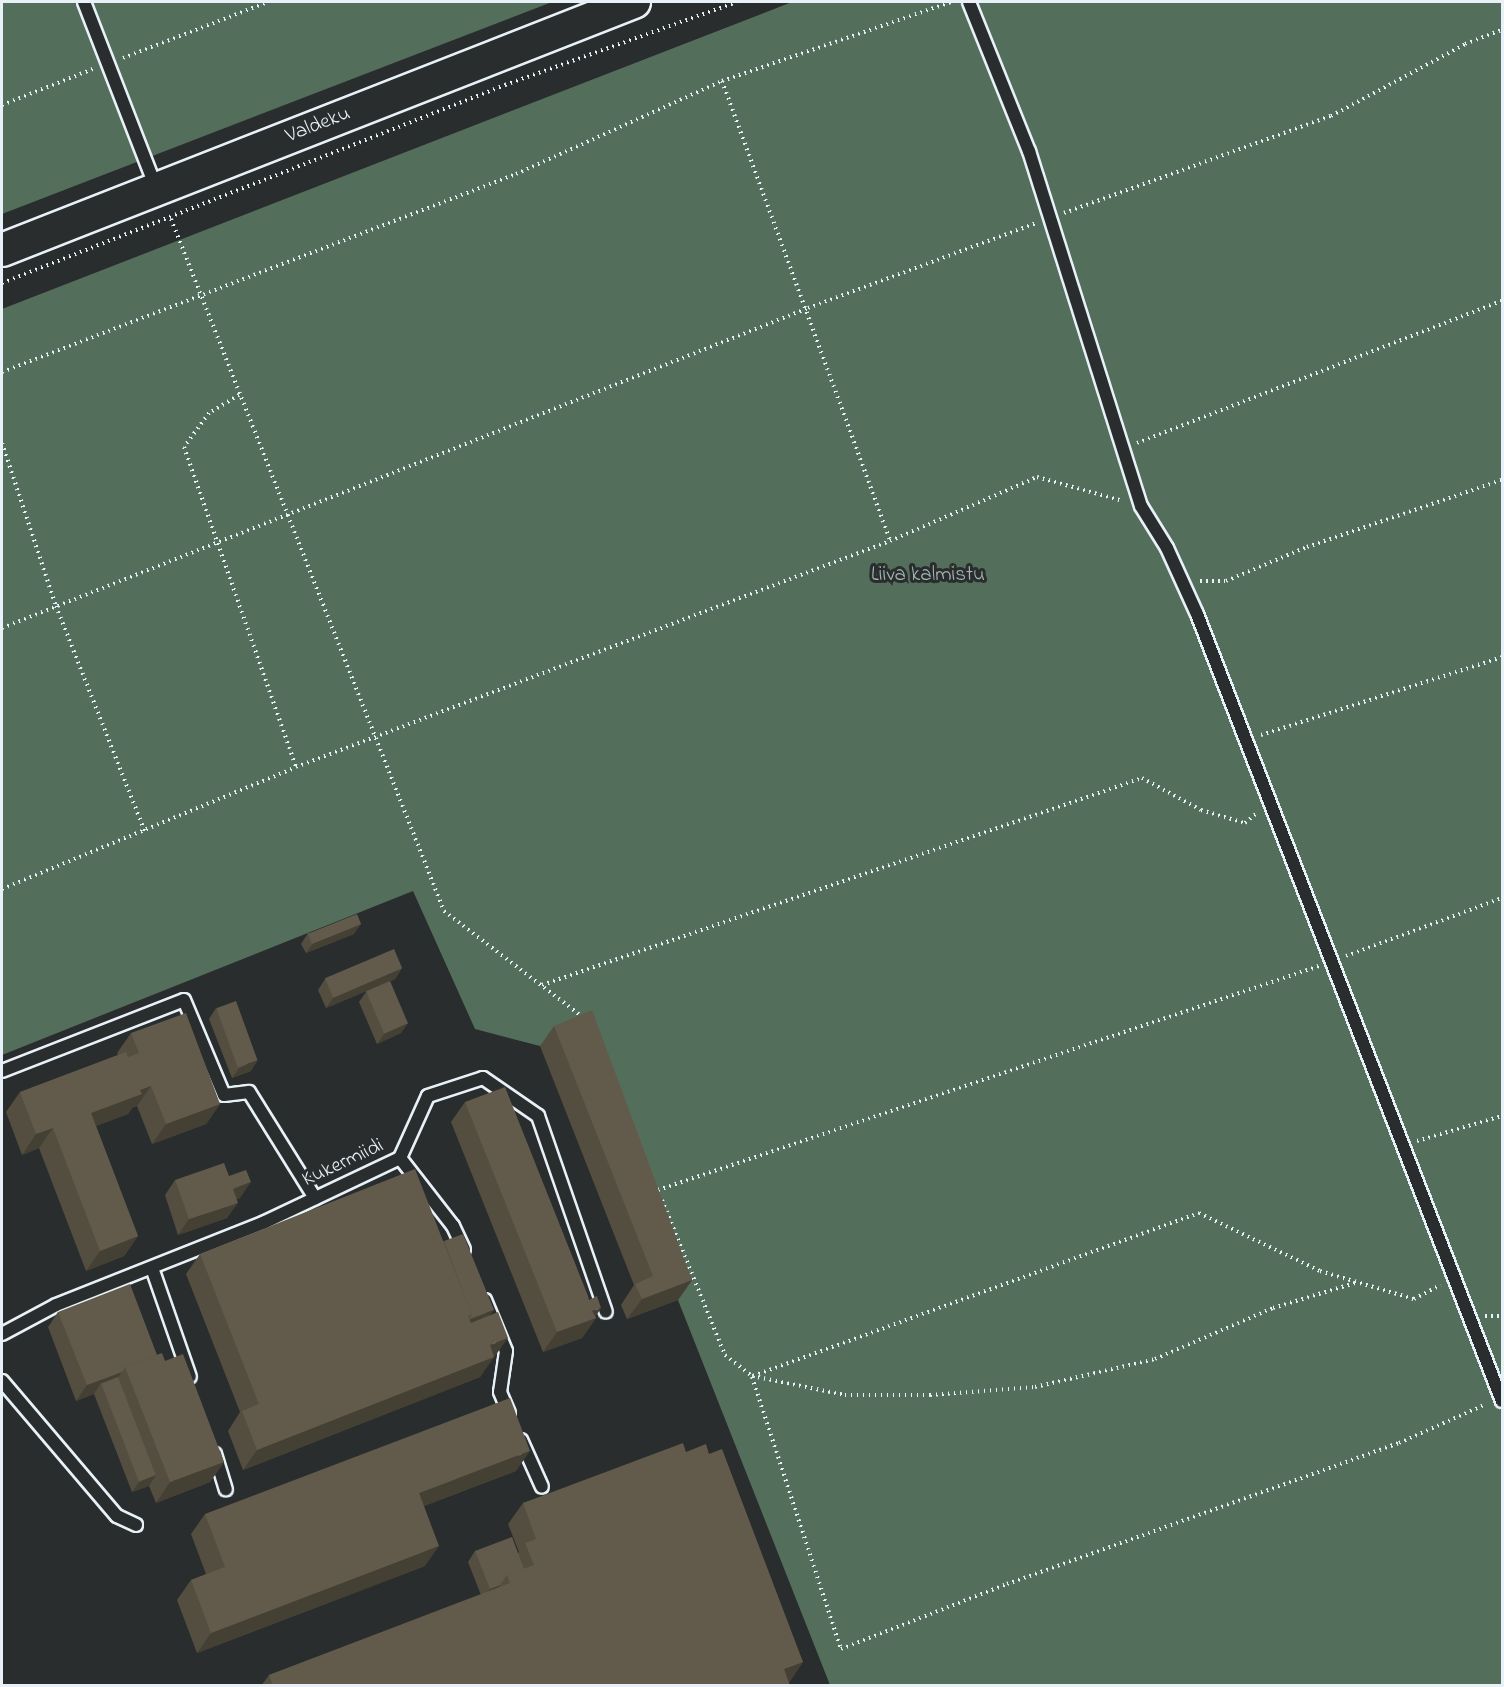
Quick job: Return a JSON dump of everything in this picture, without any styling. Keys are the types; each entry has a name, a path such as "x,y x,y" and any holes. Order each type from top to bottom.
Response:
{"street":[{"name":"Valdeku","path":"2,250 634,2"}],"lane":[{"path":"84,2 156,188"},
{"path":"969,2 1029,151 1141,506 1183,582 1502,1399"},
{"path":"2,1071 184,1000 224,1095 249,1092 315,1198"},
{"name":"Kukermiidi","path":"2,1334 56,1305 152,1268 315,1198 400,1158 428,1096 483,1078 538,1116 606,1312"},
{"path":"400,1158 453,1226 471,1268"},
{"path":"152,1268 195,1390"},
{"path":"480,1288 506,1351 500,1392 542,1487"},
{"path":"2,1381 117,1516 136,1525"},
{"path":"212,1445 226,1489"}],"path":[{"path":"2,105 268,2"},
{"path":"2,283 171,219 506,85 737,2"},
{"path":"2,372 516,174 722,81 951,2"},
{"path":"2,628 220,541 290,516 808,308 1331,116 1465,44 1503,30"},
{"path":"722,81 808,308 890,541"},
{"path":"171,219 444,910 591,1023"},
{"path":"1123,448 1204,420 1503,301"},
{"path":"240,395 209,413 184,447 220,541 296,767"},
{"path":"2,443 56,606 145,832"},
{"path":"2,889 145,832 296,767 890,541 1037,477 1141,506"},
{"path":"1183,582 1226,581 1308,547 1503,480"},
{"path":"1246,740 1503,657"},
{"path":"542,985 1142,778 1202,810 1245,823 1270,802"},
{"path":"658,1190 1237,990 1332,962 1503,898"},
{"path":"1403,1145 1503,1116"},
{"path":"654,1179 725,1355 752,1376 845,1395 930,1395 1035,1386 1155,1359 1273,1308 1358,1282"},
{"path":"752,1376 1199,1213 1263,1246 1358,1282 1414,1299 1454,1277"},
{"path":"752,1376 841,1649 1007,1584 1399,1443 1502,1399"}],"green space":[{"path":"2,2 552,2 2,214"},
{"name":"Liiva kalmistu","path":"792,2 1502,2 1502,1685 830,1685 678,1300 578,1030 540,1046 475,1029 413,891 2,1055 2,309"}],"building":[{"path":"357,914 361,924 312,944 308,934"},
{"path":"394,949 402,968 333,998 325,978"},
{"path":"390,981 408,1023 384,1034 366,991"},
{"path":"236,1001 258,1060 238,1067 216,1008"},
{"path":"592,1010 692,1280 642,1299 635,1284 653,1276 554,1026"},
{"path":"186,1013 220,1104 166,1124 151,1086 140,1090 142,1094 91,1113 138,1236 100,1251 53,1128 36,1134 20,1092 126,1052 128,1057 139,1053 131,1033"},
{"path":"505,1087 589,1300 597,1296 601,1308 592,1311 596,1318 557,1332 465,1102"},
{"path":"224,1163 229,1176 246,1170 251,1182 233,1189 238,1203 189,1219 175,1180"},
{"path":"415,1169 472,1315 468,1316 471,1323 498,1312 508,1338 490,1345 494,1357 257,1450 242,1411 259,1404 200,1254"},
{"path":"463,1234 494,1310 469,1319 472,1315 444,1241"},
{"path":"130,1284 157,1355 125,1367 122,1372 87,1385 58,1312"},
{"path":"162,1353 165,1361 183,1354 224,1462 170,1482 125,1367"},
{"path":"118,1377 156,1475 139,1481 101,1383"},
{"path":"510,1398 530,1451 419,1493 439,1546 211,1633 191,1580 225,1567 205,1514"},
{"path":"683,1443 686,1452 706,1444 709,1454 722,1449 803,1662 784,1669 790,1686 273,1686 269,1675 510,1583 507,1575 534,1565 525,1543 536,1539 523,1503"},
{"path":"512,1537 524,1569 507,1575 500,1585 490,1589 475,1551"}]}
